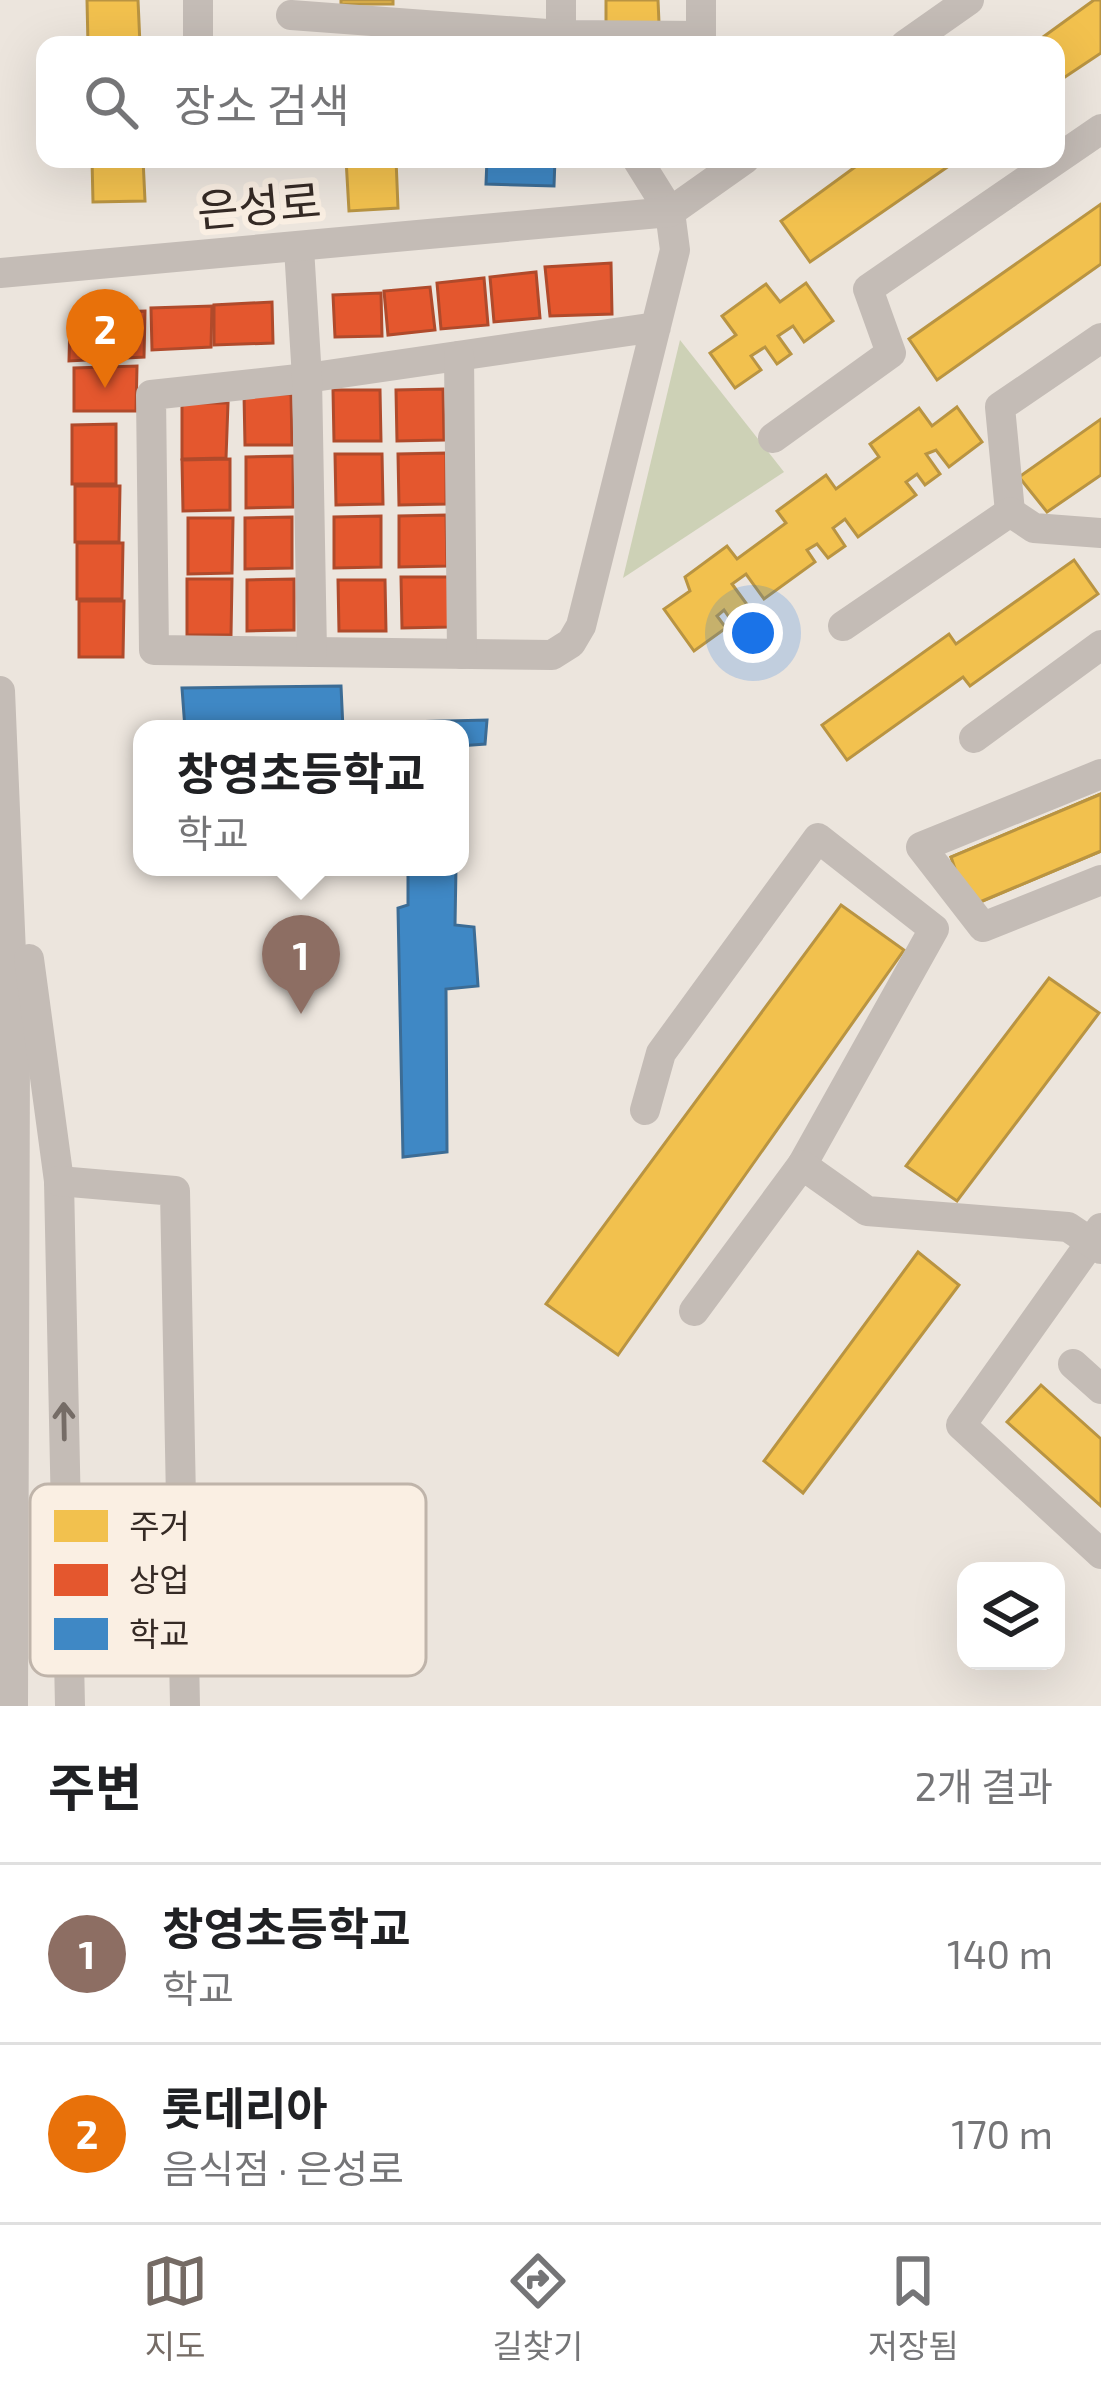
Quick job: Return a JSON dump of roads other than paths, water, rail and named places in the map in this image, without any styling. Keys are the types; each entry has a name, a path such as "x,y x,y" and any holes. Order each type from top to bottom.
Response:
{"street":[{"path":"198,0 199,36"},
{"path":"561,0 564,36"},
{"path":"701,0 701,36"},
{"path":"918,36 969,0"},
{"path":"291,20 509,36"},
{"path":"1065,154 1101,129"},
{"path":"643,168 670,212 675,250 656,327 581,626 571,643 542,666 462,654 154,650 152,395 308,379 656,327"},
{"name":"은성로","path":"0,273 670,212 732,168"},
{"path":"773,437 891,353 868,289 1044,168"},
{"path":"299,248 308,379 312,652"},
{"path":"1010,512 1000,406 1101,338"},
{"path":"459,356 462,654"},
{"path":"1010,512 1034,528 1101,533"},
{"path":"844,626 1010,512"},
{"path":"974,738 1101,646"},
{"path":"0,691 15,1048 13,1706"},
{"path":"0,797 2,763"},
{"path":"2,763 58,1181 65,1484"},
{"path":"1101,774 921,847 983,927 1101,880"},
{"path":"645,1110 661,1053 818,838 934,928 802,1165 694,1310"},
{"path":"802,1165 867,1211 1068,1227 1098,1239 961,1425 1101,1554"},
{"path":"58,1181 175,1190 180,1484"},
{"path":"1073,1364 1101,1388"},
{"path":"69,1676 70,1706"},
{"path":"183,1676 184,1706"}],"place":[{"name":"롯데리아","path":"105,388"},
{"name":"창영초등학교","path":"301,1014"}]}
